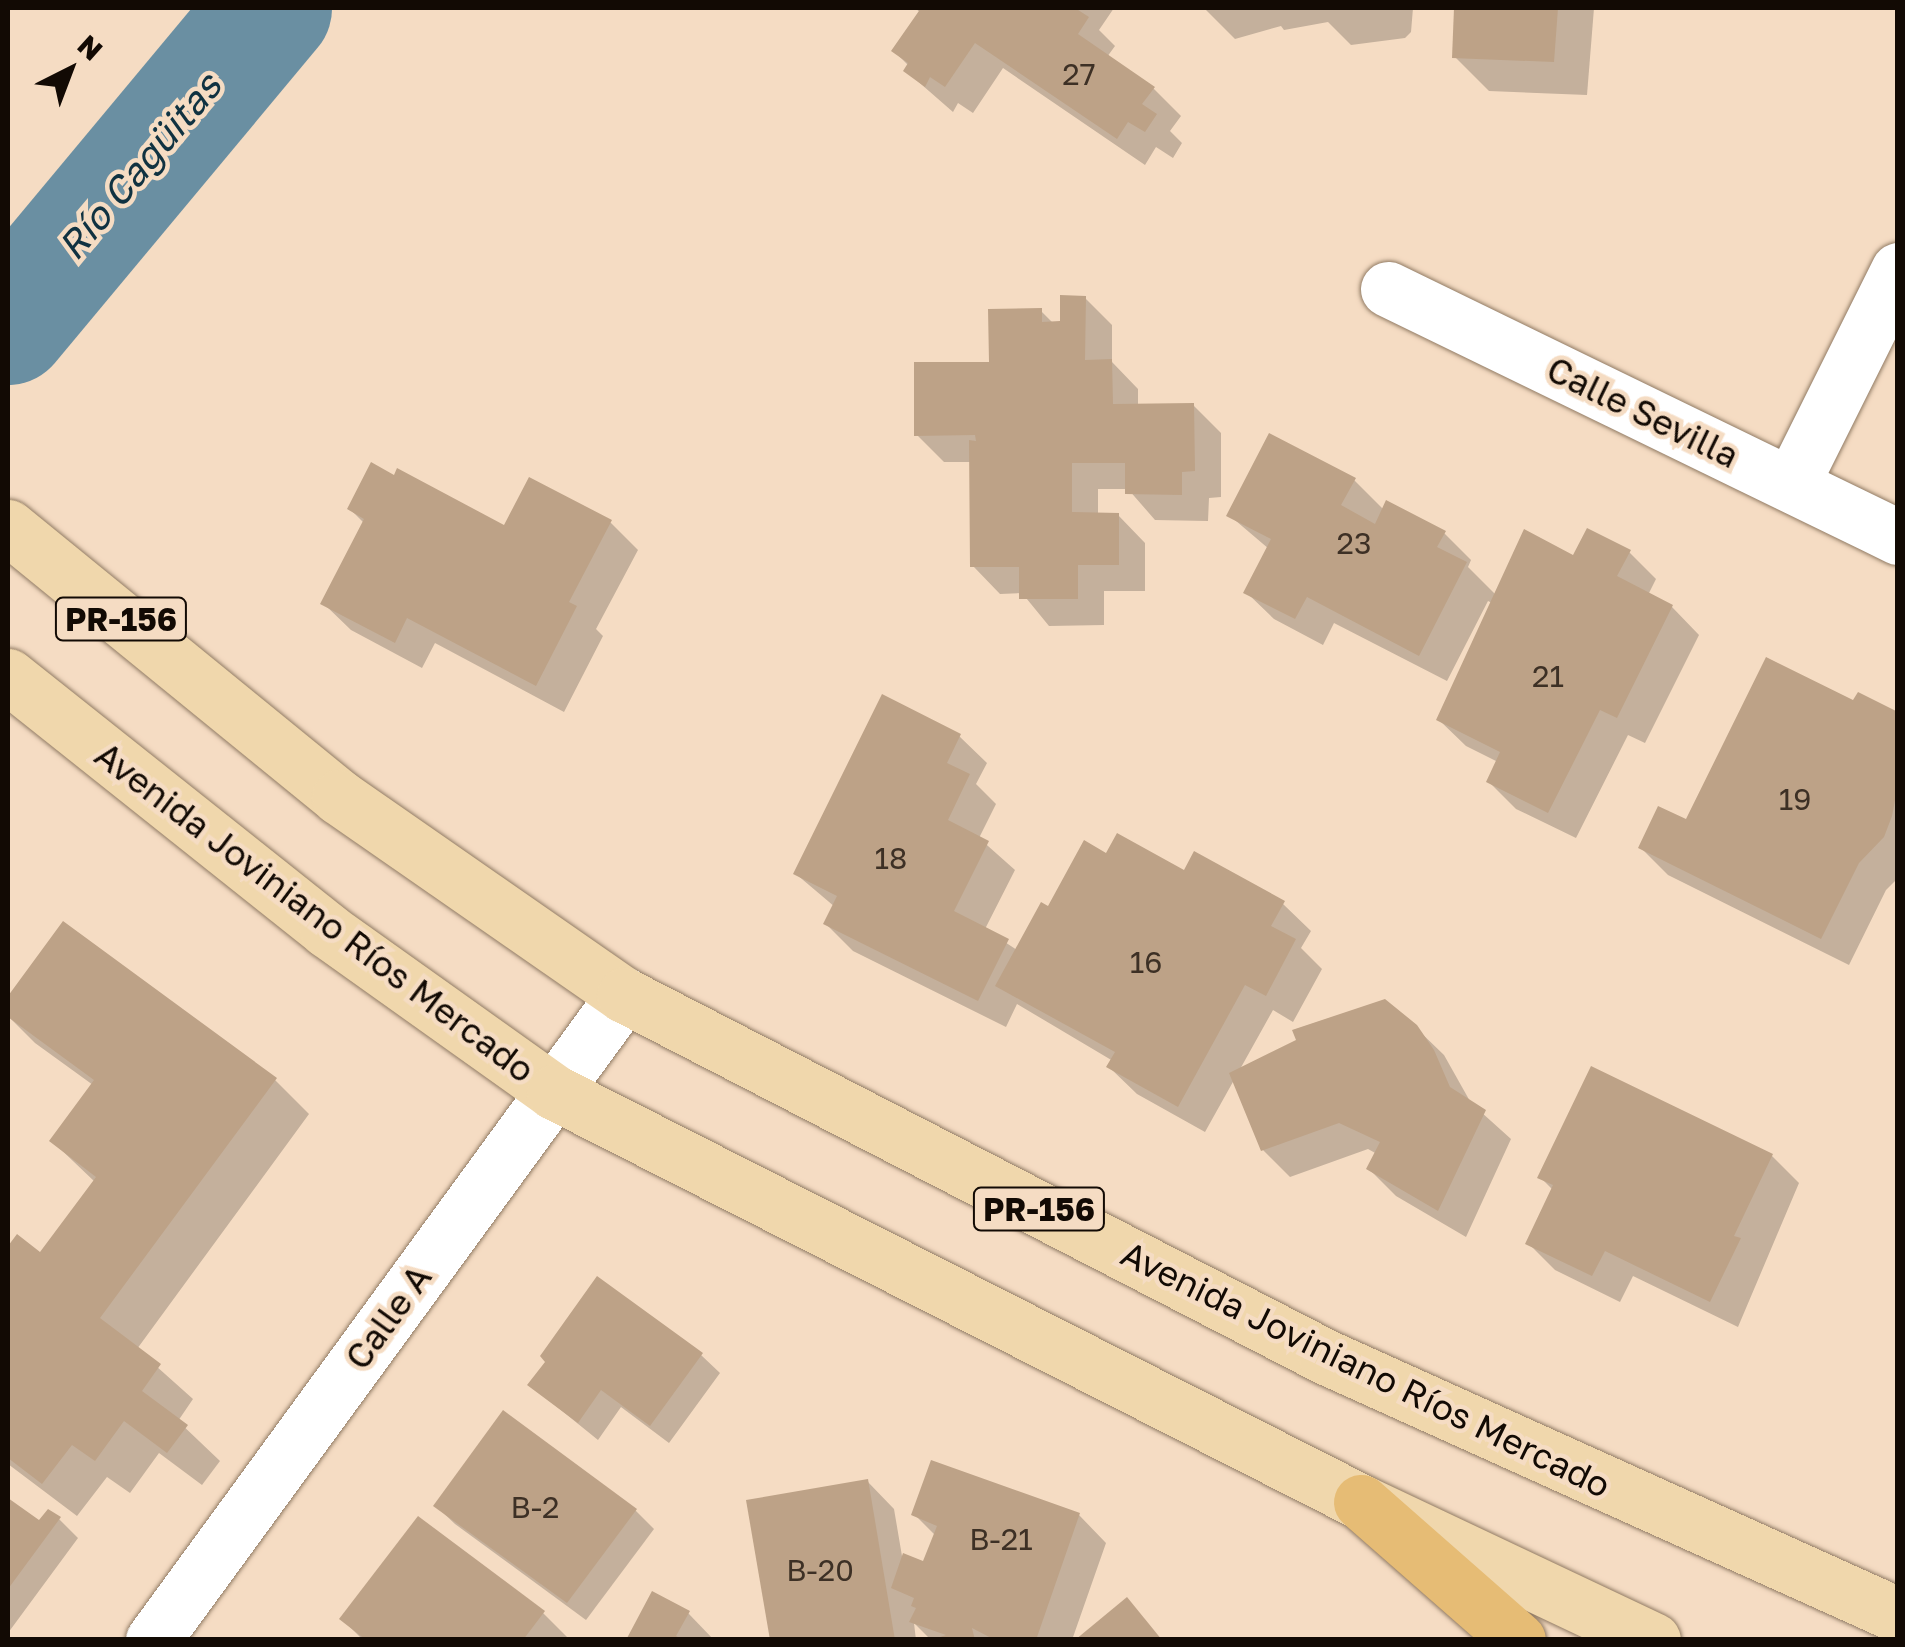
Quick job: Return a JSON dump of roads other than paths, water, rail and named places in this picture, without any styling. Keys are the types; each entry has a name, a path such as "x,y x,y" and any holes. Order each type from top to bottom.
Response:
{"highway":[{"path":"1361,1502 1518,1640"}],"main road":[{"name":"Avenida Joviniano Ríos Mercado","path":"8,527 340,797 624,996 1326,1357 1898,1616"},
{"name":"Avenida Joviniano Ríos Mercado","path":"8,676 327,930 554,1092 944,1294 1361,1502 1653,1640"}],"street":[{"path":"1792,484 1898,270"},
{"name":"Calle Sevilla","path":"1388,289 1898,537"},
{"name":"Calle A","path":"152,1640 624,996"}],"waterway":[{"name":"Río Cagüitas","path":"8,324 271,8"}]}
